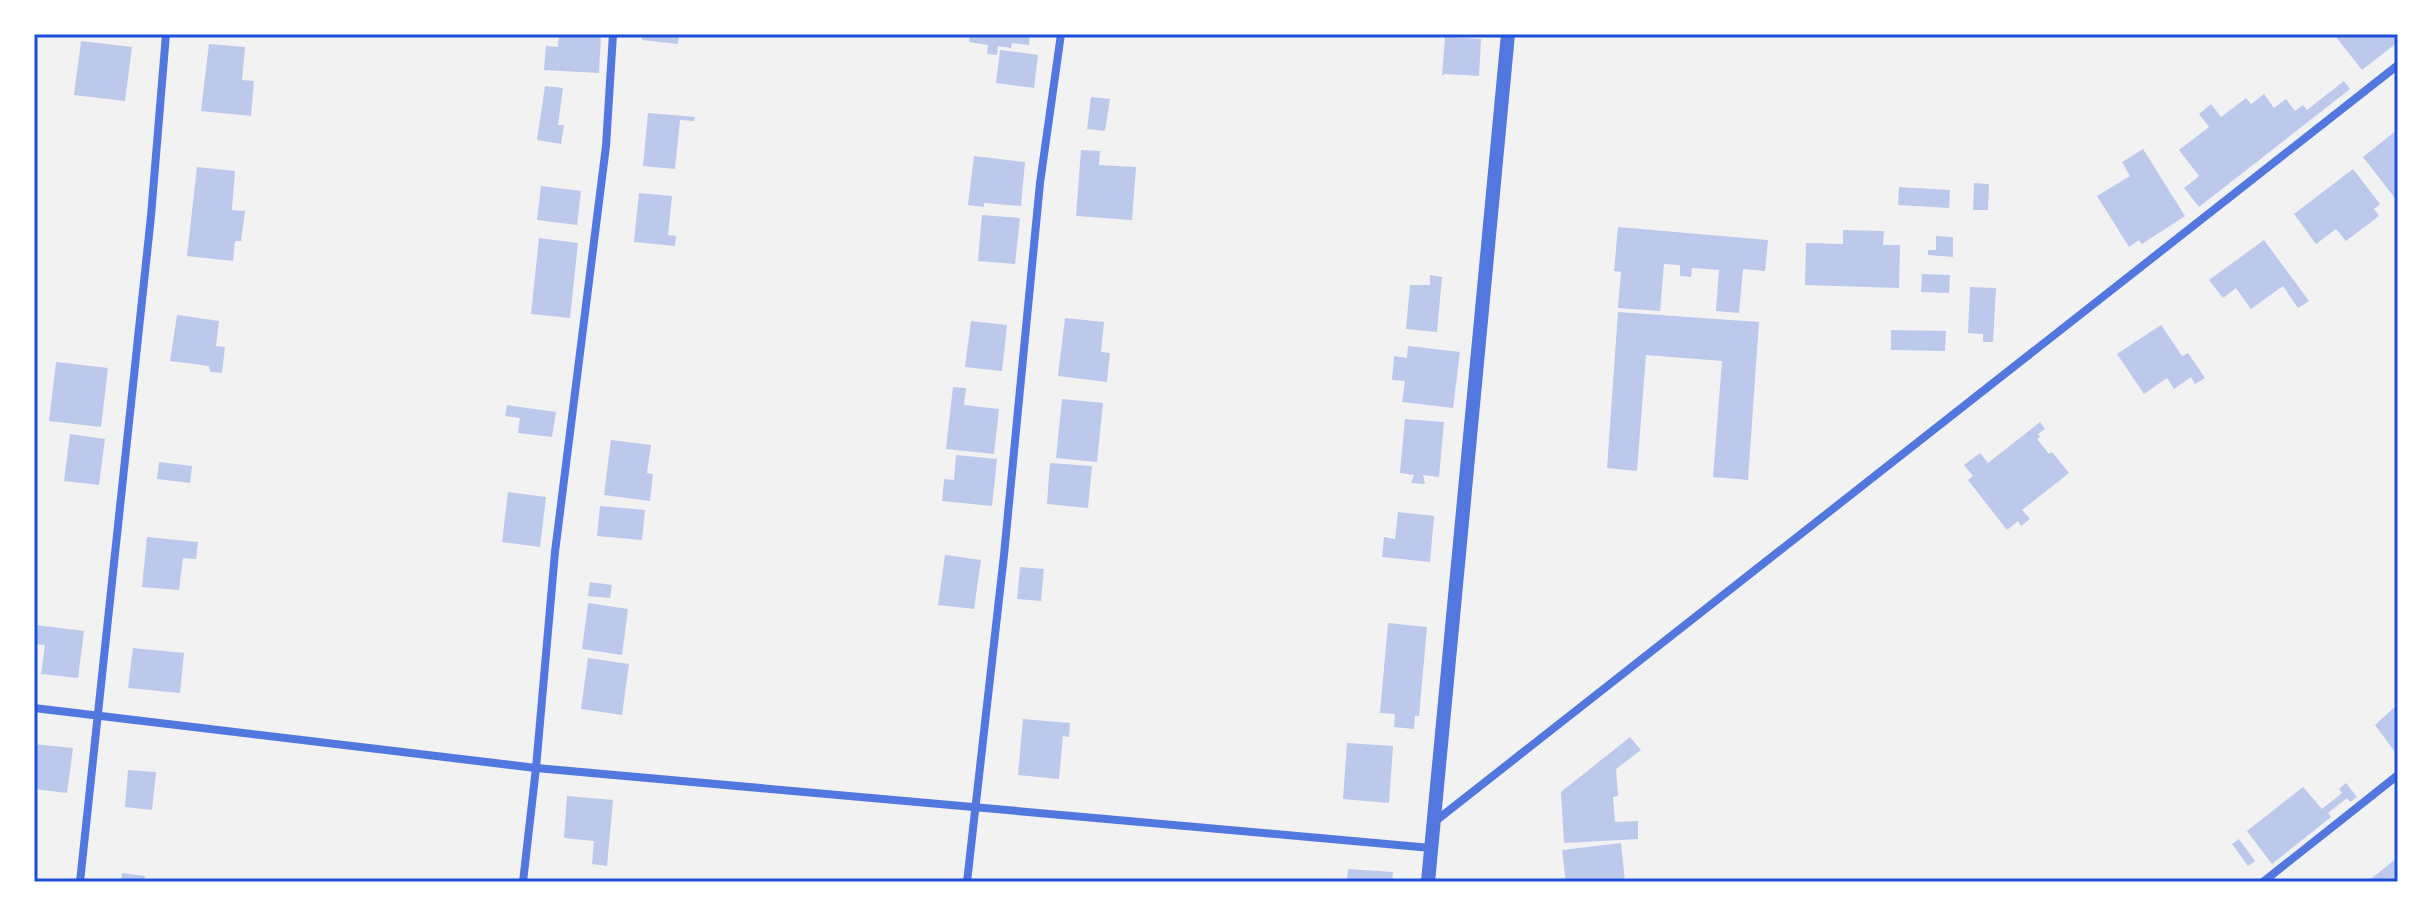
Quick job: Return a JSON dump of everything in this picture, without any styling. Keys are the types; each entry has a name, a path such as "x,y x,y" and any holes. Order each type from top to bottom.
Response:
{"street":[{"path":"80,882 151,216 166,34"},
{"path":"523,882 555,552 606,146 613,34"},
{"path":"967,882 1004,555 1040,183 1061,34"},
{"path":"1428,882 1508,34"},
{"path":"1433,823 2398,65"},
{"path":"34,708 536,768 1431,848"},
{"path":"2263,882 2398,775"}],"building":[{"path":"559,34 601,34 599,73 544,70 546,46 558,47"},
{"path":"643,34 679,34 678,44 642,40"},
{"path":"970,34 1030,34 1029,45 1012,43 1011,48 998,46 997,55 987,54 988,45 969,42"},
{"path":"2340,34 2398,34 2398,42 2362,70 2336,37"},
{"path":"1445,37 1481,39 1479,76 1442,76"},
{"path":"81,41 132,47 125,101 74,95"},
{"path":"209,44 245,47 242,80 254,81 251,116 201,111"},
{"path":"1000,50 1038,55 1034,88 996,83"},
{"path":"2344,81 2350,89 2199,207 2184,188 2199,176 2179,150 2209,127 2199,114 2211,104 2221,117 2246,98 2251,104 2264,94 2274,108 2286,99 2295,111 2303,105 2307,110"},
{"path":"545,86 563,88 558,125 564,125 561,144 537,140"},
{"path":"1091,97 1110,99 1105,131 1087,129"},
{"path":"648,113 695,117 694,121 680,120 675,169 643,166"},
{"path":"2398,129 2398,202 2363,157"},
{"path":"2143,149 2185,216 2142,244 2139,240 2129,247 2097,196 2130,176 2122,162"},
{"path":"1081,150 1100,151 1099,165 1136,167 1132,220 1076,216"},
{"path":"974,156 1025,162 1021,206 968,205"},
{"path":"197,167 235,171 232,210 245,211 241,241 235,241 233,261 187,256"},
{"path":"2353,169 2380,204 2374,209 2379,216 2346,241 2336,229 2316,244 2294,214"},
{"path":"1974,183 1989,184 1988,210 1973,210"},
{"path":"541,186 581,191 577,225 537,220"},
{"path":"1899,187 1950,190 1949,208 1898,205"},
{"path":"639,193 672,196 668,235 676,236 675,246 634,242"},
{"path":"982,215 1020,218 1015,264 978,261"},
{"path":"1618,227 1768,240 1765,271 1743,269 1739,313 1716,311 1719,270 1692,268 1691,277 1680,276 1680,265 1664,264 1660,311 1618,308 1621,272 1614,271"},
{"path":"1843,230 1884,231 1883,245 1900,245 1899,288 1805,285 1806,243 1843,244"},
{"path":"1936,236 1953,237 1953,257 1928,255 1928,250 1936,250"},
{"path":"539,238 578,243 570,318 531,314"},
{"path":"2264,240 2309,301 2298,308 2283,286 2251,309 2236,288 2223,298 2209,280"},
{"path":"1922,274 1950,275 1949,293 1921,292"},
{"path":"1430,275 1442,277 1437,332 1406,329 1410,285 1430,285"},
{"path":"1970,287 1996,288 1993,342 1983,342 1983,334 1968,333"},
{"path":"1618,312 1759,322 1748,480 1713,477 1722,361 1646,355 1637,471 1607,468"},
{"path":"177,315 219,321 216,346 225,347 222,373 210,372 209,366 170,361"},
{"path":"1065,318 1104,322 1101,352 1110,353 1107,382 1058,376"},
{"path":"971,321 1007,325 1002,371 965,367"},
{"path":"2161,325 2182,356 2188,353 2205,378 2195,384 2191,377 2174,389 2167,378 2144,394 2117,354"},
{"path":"1891,330 1946,331 1945,351 1891,350"},
{"path":"1408,346 1460,352 1453,408 1402,402 1405,381 1392,380 1394,356 1407,358"},
{"path":"56,362 108,368 101,427 49,421"},
{"path":"953,387 966,388 964,405 999,409 994,454 946,449"},
{"path":"1062,399 1103,403 1097,462 1056,458"},
{"path":"507,405 556,412 552,437 518,433 520,418 505,416"},
{"path":"1405,419 1444,422 1439,477 1423,475 1425,484 1411,483 1414,475 1400,473"},
{"path":"2040,422 2045,429 2037,439 2069,473 2022,510 2030,519 2021,526 2018,521 2007,530 1968,480 1973,476 1964,465 1980,453 1988,463"},
{"path":"70,434 105,439 99,485 64,481"},
{"path":"611,440 651,445 647,473 653,474 650,501 604,495"},
{"path":"956,455 997,459 992,506 942,501 944,479 954,480"},
{"path":"159,462 192,466 190,483 157,479"},
{"path":"1050,463 1092,466 1088,508 1047,504"},
{"path":"508,492 546,497 540,547 502,542"},
{"path":"600,506 645,510 642,540 597,536"},
{"path":"1398,512 1434,516 1430,562 1382,557 1384,537 1395,539"},
{"path":"147,537 198,542 196,559 183,558 179,590 142,587"},
{"path":"945,555 981,560 974,609 938,605"},
{"path":"1020,567 1044,569 1041,601 1017,599"},
{"path":"590,582 612,585 610,598 588,596"},
{"path":"588,603 628,609 622,655 582,649"},
{"path":"1388,623 1427,627 1419,716 1415,716 1414,729 1394,727 1395,714 1380,713"},
{"path":"36,625 84,631 78,678 41,674 45,645 34,644"},
{"path":"133,648 184,653 180,693 128,688"},
{"path":"588,658 629,664 622,715 581,709"},
{"path":"2398,704 2398,756 2375,725"},
{"path":"1023,719 1070,723 1069,737 1063,736 1059,779 1018,775"},
{"path":"1630,737 1641,750 1616,769 1618,796 1613,797 1615,822 1638,821 1638,839 1564,843 1561,792"},
{"path":"1347,743 1393,746 1389,803 1343,799"},
{"path":"34,744 73,748 67,793 34,789"},
{"path":"128,770 156,772 152,810 125,807"},
{"path":"2346,783 2357,797 2350,802 2347,798 2328,813 2331,817 2272,864 2247,831 2303,787 2322,809 2342,793 2339,789"},
{"path":"567,796 613,800 607,866 592,864 594,841 564,838"},
{"path":"2239,839 2255,861 2248,866 2232,844"},
{"path":"1621,843 1625,882 1566,882 1562,850"},
{"path":"2398,857 2398,882 2367,882"},
{"path":"1348,869 1393,872 1392,882 1347,882"},
{"path":"122,873 145,876 144,882 121,882"}]}
